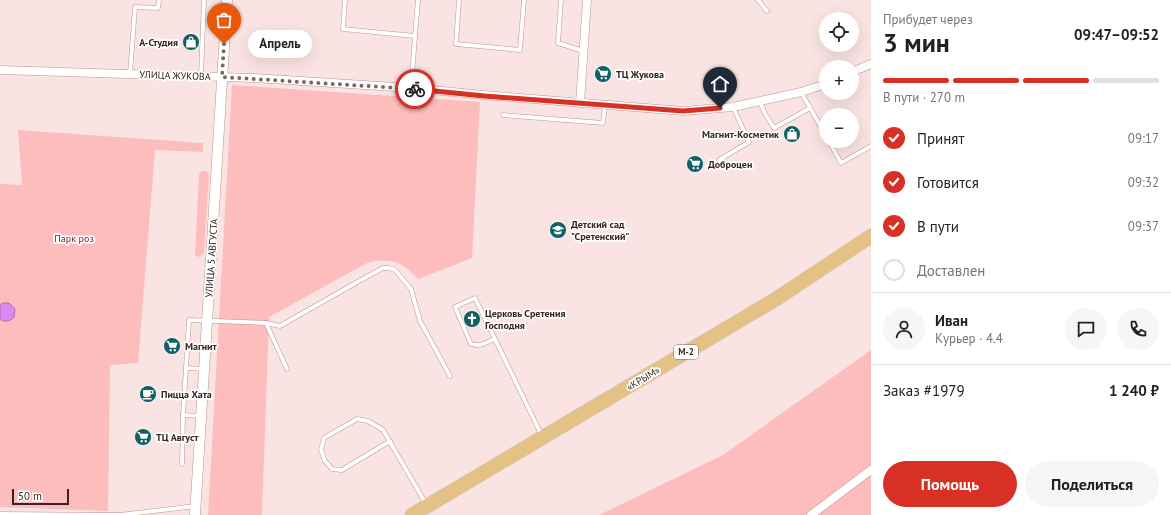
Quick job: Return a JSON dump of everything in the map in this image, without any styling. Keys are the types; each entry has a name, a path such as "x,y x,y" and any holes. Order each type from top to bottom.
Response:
{"highway":[{"name":"«КРЫМ»","path":"424,510 776,299 871,236"},
{"name":"«КРЫМ»","path":"412,515 424,510 778,302 871,241"}],"street":[{"name":"УЛИЦА 5 АВГУСТА","path":"196,511 227,0"},
{"path":"580,103 587,0"},
{"path":"859,69 871,64"},
{"name":"УЛИЦА ЖУКОВА","path":"0,70 200,76 411,88 605,106 683,111 733,107 760,102 819,86"},
{"path":"810,515 871,470"}],"lane":[{"path":"130,74 135,7 158,8 159,0"},
{"path":"200,76 204,0"},
{"path":"345,0 343,29 415,36"},
{"path":"411,88 418,0"},
{"path":"459,0 456,44 520,50 524,0"},
{"path":"561,0 558,43 584,51"},
{"path":"758,0 767,11"},
{"path":"801,92 819,124"},
{"path":"760,102 765,114 774,128 810,108"},
{"path":"503,115 603,123 605,106"},
{"path":"719,160 750,142 733,107"},
{"path":"833,148 841,163 871,146"},
{"path":"182,464 183,415 189,320 266,323 280,326 372,273 382,268 389,268 395,270 411,289 420,321 450,376"},
{"path":"494,339 482,345 475,346 471,344 455,307 475,298 543,438"},
{"path":"266,323 287,369"},
{"path":"186,368 204,369"},
{"path":"183,415 202,416"},
{"path":"390,441 342,470 332,468 325,461 321,450 324,438 357,419 368,421 383,430 390,441 424,510"},
{"path":"1,514 120,515 196,511"}],"green space":[{"path":"232,85 480,102 472,258 418,279 407,268 396,262 375,261 367,263 269,317 262,515 208,515"},
{"name":"Парк роз","path":"18,130 203,143 203,152 155,150 138,363 110,365 108,511 0,507 0,184 22,185"},
{"path":"202,171 207,171 209,175 204,253 200,257 196,256 195,253 199,174"},
{"path":"871,350 871,515 599,515 723,455"}],"shaded area":[{"path":"3,303 9,303 15,309 14,317 11,320 4,321 0,319 0,305"}],"way so far":[{"path":"224,44 222,77 415,89"}],"place":[{"name":"А-Студия","path":"191,42"},
{"name":"Апрель","path":"224,44"},
{"name":"ТЦ Жукова","path":"603,74"},
{"name":"Магнит-Косметик","path":"792,134"},
{"name":"Доброцен","path":"695,164"},
{"name":"Детский сад \"Сретенский\"","path":"558,230"},
{"name":"Церковь Сретения Господня","path":"472,319"},
{"name":"Магнит","path":"172,346"},
{"name":"Пицца Хата","path":"148,394"},
{"name":"ТЦ Август","path":"143,437"}],"route":[{"path":"415,89 634,108 683,111 720,108"}]}
